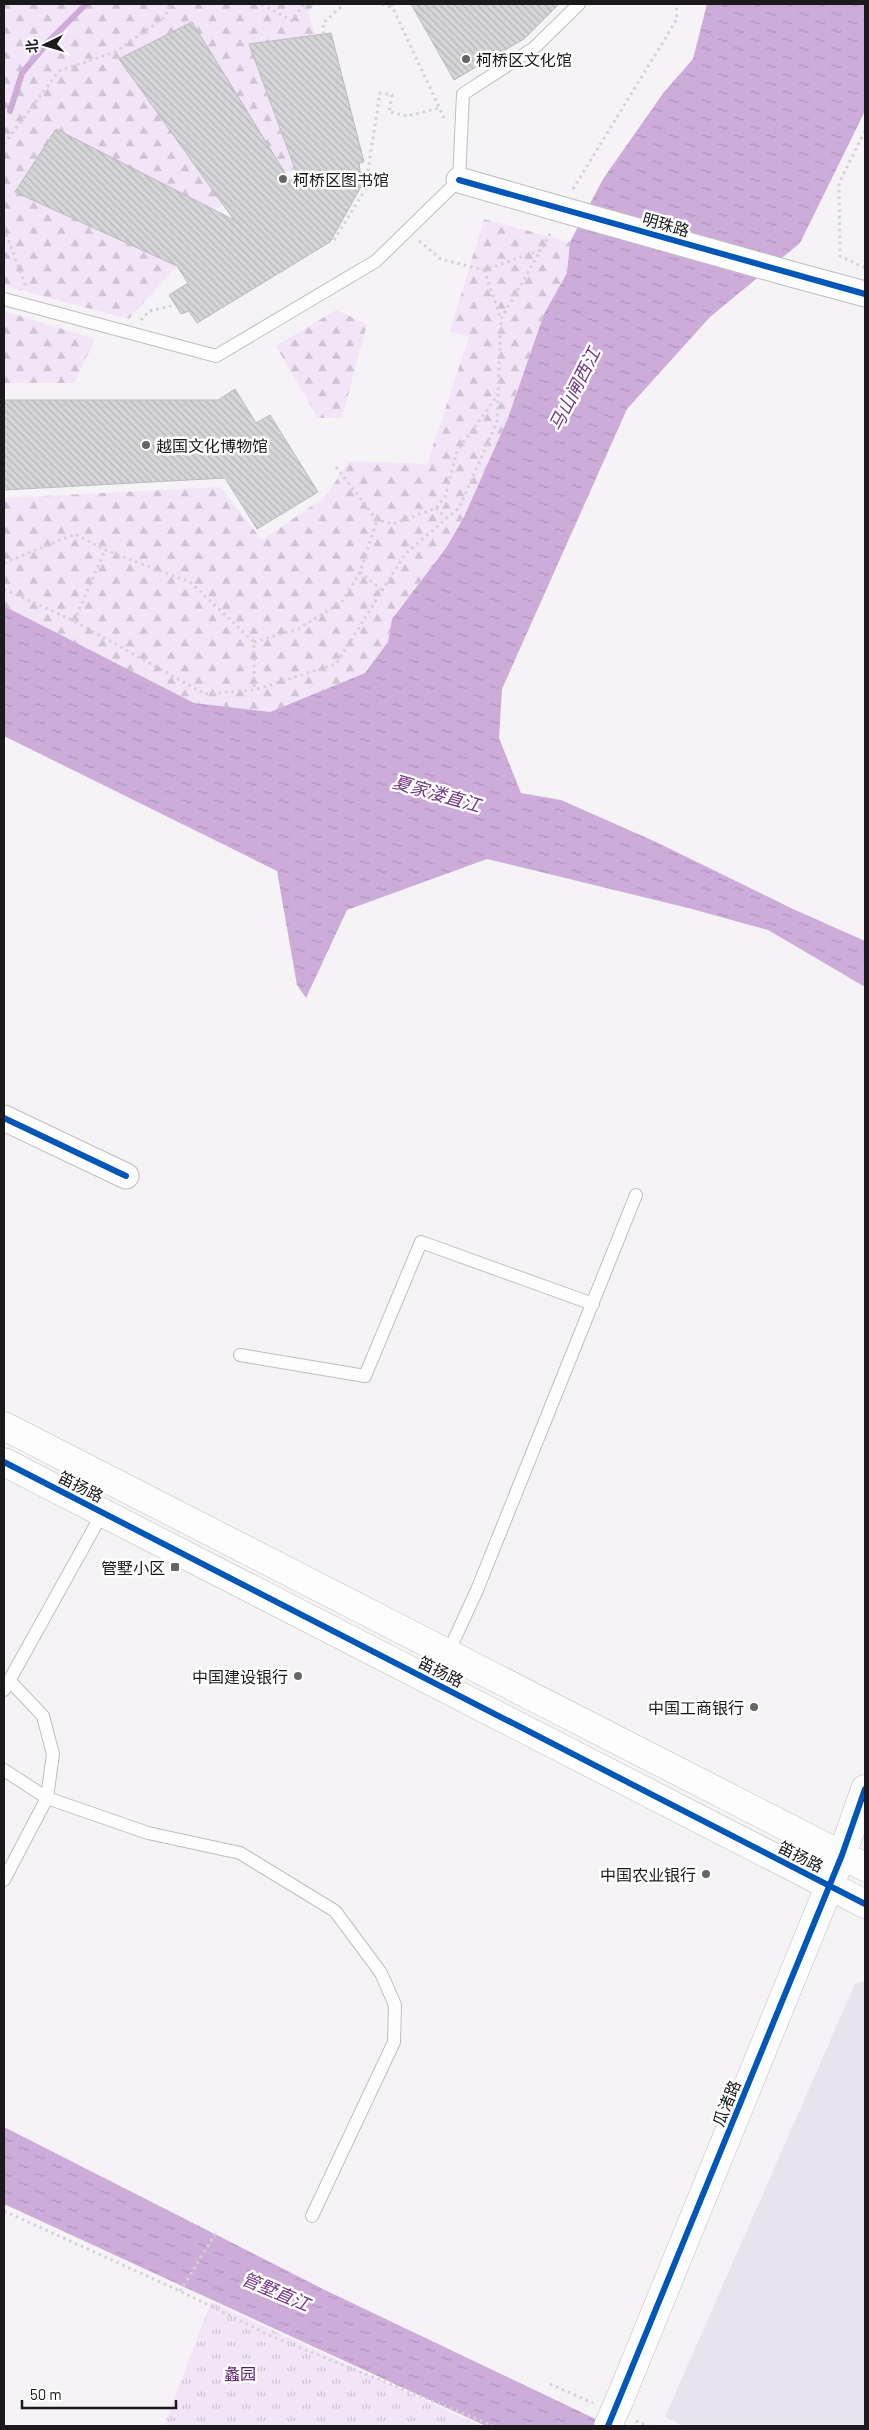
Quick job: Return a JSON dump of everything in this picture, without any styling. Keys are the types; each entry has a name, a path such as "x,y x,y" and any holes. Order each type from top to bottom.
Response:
{"street":[{"name":"明珠路","path":"459,180 865,294"},
{"path":"4,1118 126,1176"},
{"name":"笛扬路","path":"4,1426 854,1861"},
{"name":"笛扬路","path":"4,1462 865,1904"},
{"name":"瓜渚路","path":"608,2426 830,1886 854,1861 865,1789"}],"lane":[{"path":"4,299 216,356 376,261 407,231 459,180 463,94 534,48 579,4"},
{"path":"448,1653 478,1590 636,1195"},
{"path":"240,1355 365,1376 421,1242 593,1304"},
{"path":"4,1880 47,1798 53,1754 42,1716 6,1685 102,1512"},
{"path":"4,1770 47,1798 148,1833 240,1853 335,1911 381,1973 395,2005 394,2042 312,2216"}],"path":[{"path":"4,144 59,71 115,52 166,17 170,4"},
{"path":"262,4 292,21 304,4"},
{"path":"324,34 323,24 344,4"},
{"path":"382,4 392,6 460,152"},
{"path":"501,318 541,250 559,208 677,19 676,4"},
{"path":"334,240 365,190 380,93 392,95 389,112 407,116 440,108"},
{"path":"865,131 839,183 840,256 865,268"},
{"path":"4,228 33,307"},
{"path":"407,231 441,259 484,270 541,250"},
{"path":"4,589 74,621 205,694 254,690 336,664 405,554 459,508 497,422 501,318 484,270"},
{"path":"163,308 175,305"},
{"path":"336,467 377,520 393,524 436,508 445,497 457,451 498,394"},
{"path":"436,508 446,518"},
{"path":"254,642 298,629 342,602 360,572 377,520"},
{"path":"4,563 75,534 105,550 190,582 254,642 254,690"},
{"path":"74,621 105,550"},
{"path":"360,572 382,590"},
{"path":"4,2211 180,2291 269,2335 494,2426"},
{"path":"180,2291 217,2231"}],"shaded area":[{"path":"865,1981 865,2426 684,2426 665,2417 855,1984"}],"green space":[{"path":"4,4 315,4 308,12 315,35 249,45 295,169 284,173 191,22 119,59 224,205 214,210 16,192 177,266 129,319 4,286"},
{"path":"484,219 570,242 567,273 544,314 508,418 464,517 446,548 392,618 388,642 365,673 270,712 193,703 4,606 4,498 220,487 262,540 326,496 349,461 427,464 469,337 450,331"},
{"path":"336,310 367,324 342,418 318,418 276,346"},
{"path":"4,311 95,339 74,383 4,383"},
{"name":"蠡园","path":"211,2302 481,2426 164,2426"}],"water":[{"path":"707,4 865,4 865,111 800,243 710,317 627,409 502,689 499,738 521,793 561,800 656,842 793,909 865,941 865,987 768,930 692,909 487,859 347,910 306,998 297,985 277,871 4,736 4,606 194,703 270,712 365,673 388,642 392,619 446,548 464,517 508,418 544,314 567,273 570,242 603,179 664,92 693,59"},
{"name":"管墅直江","path":"4,2127 327,2291 610,2426 486,2426 4,2204"}],"building":[{"name":"柯桥区文化馆","path":"411,4 559,4 524,39 454,80"},
{"name":"柯桥区图书馆","path":"192,22 290,181 298,177 249,44 331,33 364,162 359,163 362,185 330,242 197,323 189,311 181,314 169,295 188,283 177,266 15,192 56,129 234,220 119,59"},
{"name":"越国文化博物馆","path":"235,389 256,423 270,415 318,492 257,529 225,478 4,490 4,400 218,400"}],"waterway":[{"path":"10,111 22,73 49,41 86,4"}],"cycle path":[{"path":"459,180 865,294"},
{"path":"4,1118 126,1176"},
{"path":"4,1462 865,1904"},
{"path":"608,2426 842,1855 865,1789"}],"place":[{"name":"柯桥区文化馆","path":"466,59"},
{"name":"柯桥区图书馆","path":"283,179"},
{"name":"越国文化博物馆","path":"146,445"},
{"name":"管墅小区","path":"175,1567"},
{"name":"中国建设银行","path":"298,1676"},
{"name":"中国工商银行","path":"754,1707"},
{"name":"中国农业银行","path":"706,1874"}],"water label":[{"name":"马山闸西江","path":"574,389"},
{"name":"夏家溇直江","path":"437,793"}]}
